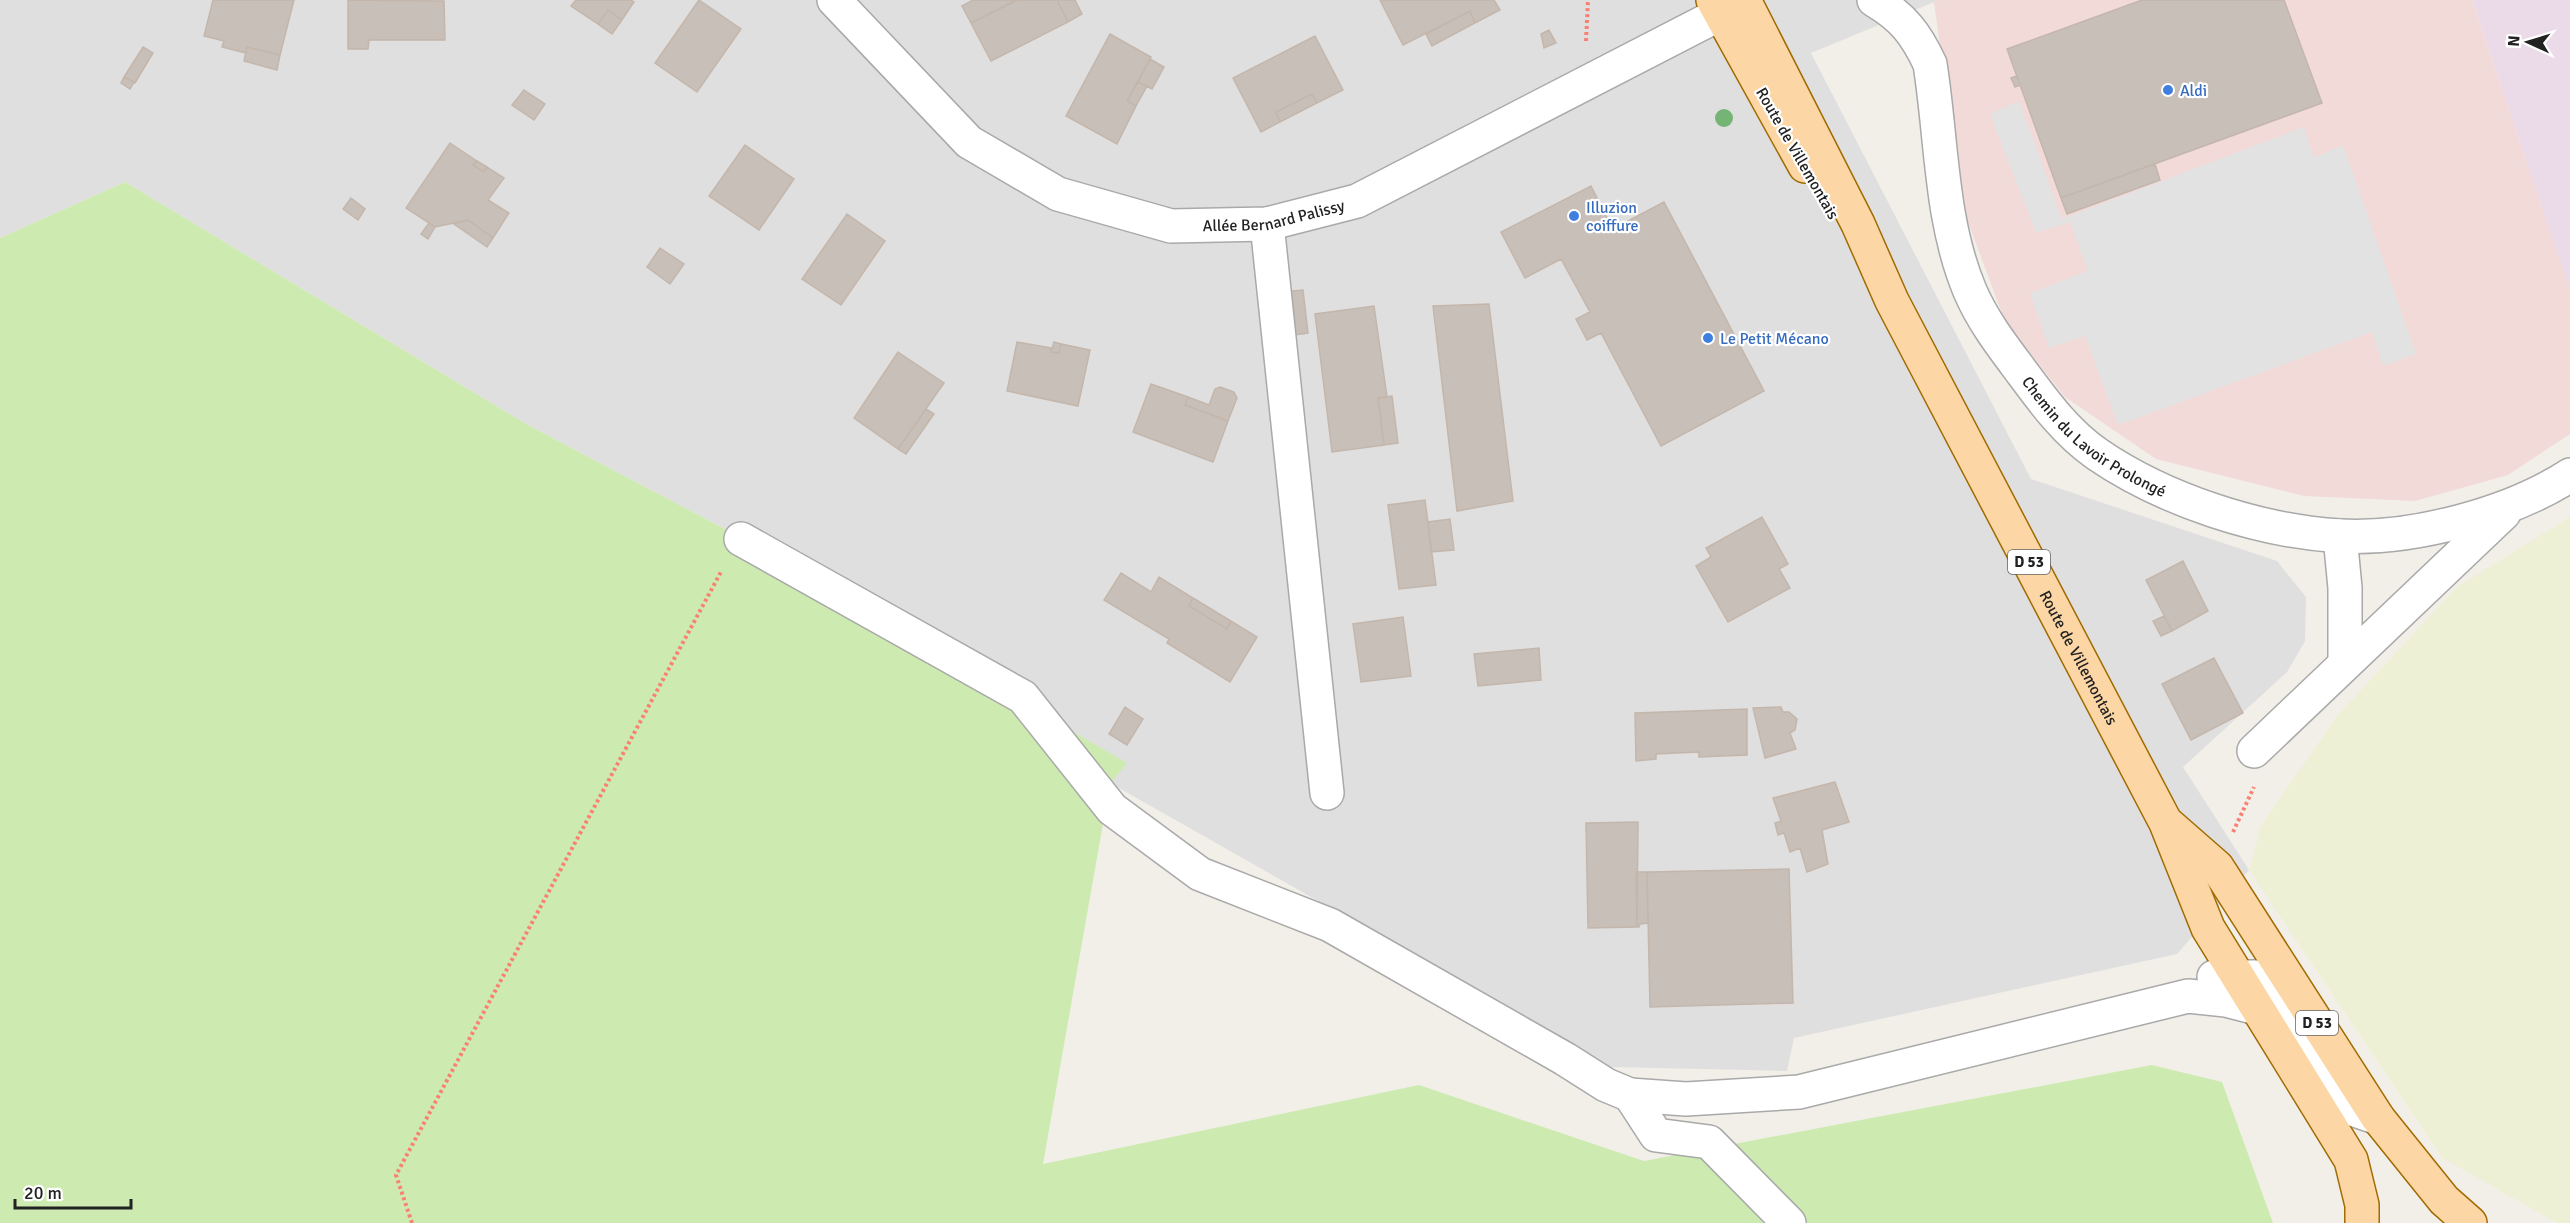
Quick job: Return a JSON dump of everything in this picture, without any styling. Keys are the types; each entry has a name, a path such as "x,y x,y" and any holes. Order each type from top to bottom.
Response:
{"main road":[{"name":"Route de Villemontais","path":"1734,3 1844,235 1892,301 2166,823"},
{"name":"D 53","path":"2166,823 2225,968 2257,1008 2351,1160 2362,1205 2362,1223"},
{"name":"D 53","path":"2166,823 2217,867 2378,1118 2444,1200 2470,1223"}],"street":[{"name":"Allée Bernard Palissy","path":"834,0 969,142 1058,194 1171,226 1267,224 1357,201 1734,3"},
{"name":"Chemin du Lavoir Prolongé","path":"1874,0 1896,12 1919,40 1930,64 1950,227 1970,291 1995,338 2062,424 2096,453 2159,490 2260,525 2340,536 2385,535 2474,519 2511,507 2570,475"},
{"path":"1267,224 1327,793"},
{"path":"2254,751 2345,661 2511,507"},
{"path":"2340,536 2345,588 2345,661"},
{"path":"741,539 1023,697 1112,809 1200,874 1329,926 1566,1059 1606,1085 1630,1095 1686,1099 1799,1092 2188,996 2226,1000 2257,1008"},
{"path":"2188,996 2225,968 2264,977 2346,1107 2378,1118"},
{"path":"1630,1095 1656,1135 1708,1142 1789,1223"}],"path":[{"path":"412,1223 396,1175 741,539"}],"shaded area":[{"path":"0,0 1939,0 1811,53 2031,479 2277,561 2306,597 2305,641 2287,672 2183,767 2249,870 2177,954 1794,1038 1787,1071 1611,1067 1110,783 1126,763 723,528 528,425 125,182 0,238"},
{"path":"1939,0 2472,0 2570,290 2570,434 2508,475 2415,501 2304,496 2156,459 2065,397 2005,322 1961,203 1934,2"},
{"path":"2472,0 2570,0 2570,290"},
{"path":"2019,101 2062,219 2304,127 2314,158 2343,145 2416,354 2383,366 2372,332 2118,425 2085,336 2049,348 2030,293 2088,271 2070,222 2036,233 1990,114"}],"green space":[{"path":"125,182 528,425 723,528 1127,763 1110,784 1043,1164 1419,1085 1644,1161 2152,1065 2222,1082 2273,1223 0,1223 0,238"},
{"path":"2570,517 2570,1223 2557,1223 2442,1158 2249,870 2261,826 2336,717 2457,587"}],"building":[{"path":"213,0 294,0 280,55 247,47 246,53 222,47 224,41 204,36"},
{"path":"348,0 444,1 445,40 369,40 368,49 348,49"},
{"path":"576,0 631,0 634,2 622,20 608,10 598,24 571,6"},
{"path":"699,0 741,29 697,92 655,63"},
{"path":"973,0 1015,1 971,23 962,6"},
{"path":"1016,0 1057,0 1068,22 991,61 971,23"},
{"path":"1057,0 1075,0 1082,14 1068,22"},
{"path":"1380,0 1494,0 1500,10 1475,23 1470,11 1403,45"},
{"path":"2142,0 2284,0 2322,103 2061,198 2007,49"},
{"path":"608,10 622,20 612,34 598,24"},
{"path":"1470,11 1475,23 1432,46 1426,34"},
{"path":"1549,30 1556,43 1544,48 1541,34"},
{"path":"1110,34 1151,57 1127,101 1136,106 1117,144 1066,116"},
{"path":"1315,36 1343,90 1317,103 1312,94 1276,112 1280,122 1261,132 1233,78"},
{"path":"143,47 153,53 135,83 124,77"},
{"path":"247,47 280,55 277,70 244,61"},
{"path":"1150,59 1164,67 1152,89 1138,82"},
{"path":"2017,76 2020,85 2015,87 2011,78"},
{"path":"124,77 134,82 130,89 121,83"},
{"path":"1138,82 1147,86 1136,106 1127,101"},
{"path":"524,90 545,104 534,120 512,105"},
{"path":"1312,94 1317,103 1280,122 1276,112"},
{"path":"450,143 477,161 473,165 484,172 487,167 504,178 488,200 509,213 493,238 468,220 435,227 406,208"},
{"path":"745,145 794,179 759,230 709,196"},
{"path":"477,161 487,167 484,172 473,165"},
{"path":"2155,164 2160,180 2067,214 2061,198"},
{"path":"1591,186 1613,229 1664,202 1764,391 1661,446 1601,333 1587,340 1576,319 1590,312 1561,259 1525,278 1501,232"},
{"path":"351,198 365,209 358,220 343,209"},
{"path":"847,214 885,241 841,305 802,279"},
{"path":"468,220 493,238 487,247 454,224"},
{"path":"429,223 435,227 428,239 421,234"},
{"path":"660,248 684,264 670,284 647,267"},
{"path":"1303,290 1308,333 1287,336 1282,292"},
{"path":"1489,304 1513,501 1457,511 1433,306"},
{"path":"1374,306 1387,397 1378,398 1384,445 1332,452 1315,314"},
{"path":"1017,342 1052,348 1051,352 1059,353 1061,344 1090,350 1078,406 1007,391"},
{"path":"1054,342 1061,344 1059,353 1051,352"},
{"path":"898,352 944,383 898,449 854,418"},
{"path":"1151,384 1188,397 1185,405 1228,421 1213,462 1133,432"},
{"path":"1220,387 1234,392 1237,398 1228,421 1185,405 1188,397 1209,405 1215,389"},
{"path":"1392,396 1398,443 1384,445 1378,398"},
{"path":"926,409 934,414 906,454 898,449"},
{"path":"1425,500 1436,585 1399,589 1388,505"},
{"path":"1762,517 1788,564 1779,569 1790,588 1728,622 1696,566 1711,557 1706,548"},
{"path":"1450,519 1454,550 1431,552 1428,522"},
{"path":"2183,561 2208,611 2172,631 2146,580"},
{"path":"1121,573 1151,592 1159,577 1193,598 1189,606 1227,629 1231,621 1257,637 1230,682 1167,643 1169,639 1104,600"},
{"path":"1193,598 1231,621 1227,629 1189,606"},
{"path":"2164,616 2172,631 2161,636 2153,621"},
{"path":"1403,617 1411,676 1361,682 1353,624"},
{"path":"1539,648 1541,680 1478,686 1474,654"},
{"path":"2214,658 2243,713 2191,740 2162,684"},
{"path":"1125,707 1143,719 1127,745 1109,734"},
{"path":"1781,707 1783,712 1789,712 1797,719 1795,730 1790,733 1796,749 1765,758 1753,708"},
{"path":"1747,709 1747,755 1699,757 1699,752 1656,754 1656,759 1636,761 1635,713"},
{"path":"1835,782 1849,822 1822,830 1828,864 1807,872 1800,848 1790,852 1784,833 1778,835 1775,823 1781,821 1773,798"},
{"path":"1638,822 1637,927 1588,928 1586,823"},
{"path":"1789,869 1793,1003 1650,1007 1647,872"},
{"path":"1636,872 1647,872 1648,923 1640,924 1639,927 1637,927"}],"place":[{"name":"Aldi","path":"2168,90"},
{"name":"Illuzion coiffure","path":"1574,216"},
{"name":"Le Petit Mécano","path":"1708,338"}]}
